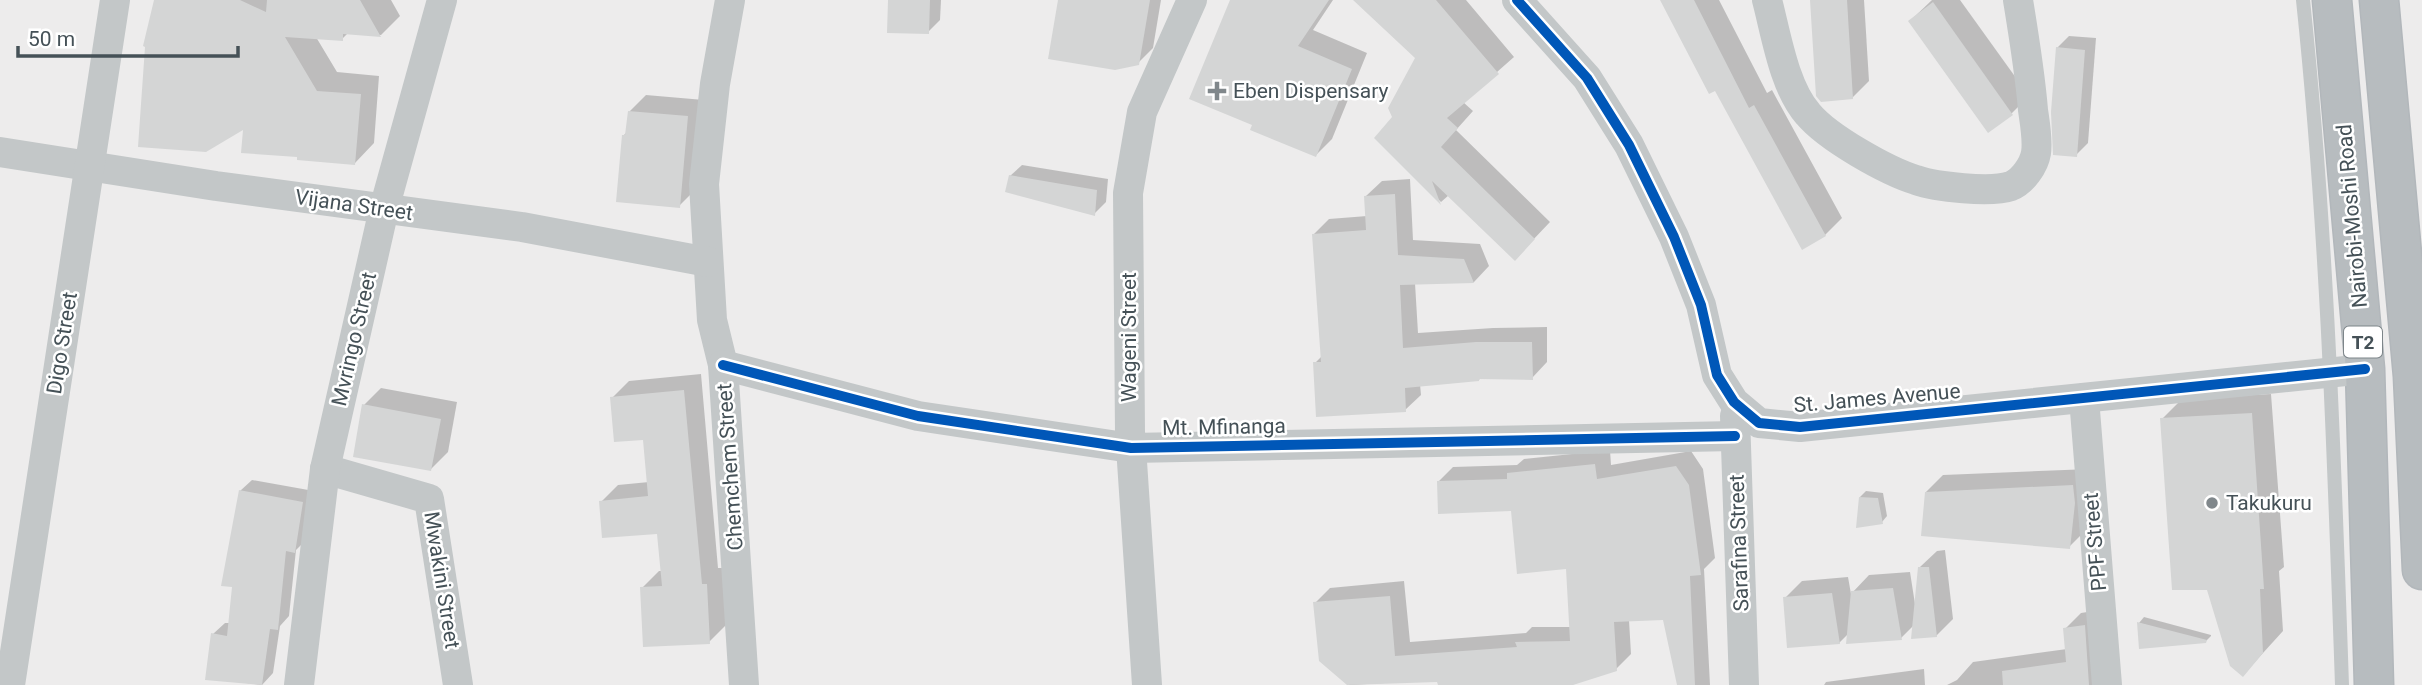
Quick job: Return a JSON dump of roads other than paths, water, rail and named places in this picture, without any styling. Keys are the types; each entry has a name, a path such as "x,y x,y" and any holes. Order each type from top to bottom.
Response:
{"highway":[{"name":"Nairobi-Moshi Road","path":"2332,0 2348,370 2374,685"},
{"name":"T2","path":"2379,0 2413,376 2422,570"}],"street":[{"name":"Digo Street","path":"10,685 115,0"},
{"name":"Mvringo Street","path":"299,685 325,469 384,209 442,0"},
{"name":"Chemchem Street","path":"730,0 715,84 704,184 712,320 723,365 744,685"},
{"name":"Wageni Street","path":"1147,685 1132,448 1128,193 1142,112 1192,0"},
{"name":"St. James Avenue","path":"1517,0 1587,78 1629,145 1674,237 1701,305 1717,375 1734,402 1759,422 1800,427 2348,370"},
{"path":"1767,0 1793,88 1807,114 1833,136 1882,165 1916,180 1951,188 2011,186 2023,177 2036,153 2031,84 2018,0"},
{"name":"Vijana Street","path":"0,152 522,228 708,262"},
{"name":"Mt. Mfinanga","path":"723,365 918,416 1132,448 1735,436"},
{"name":"PPF Street","path":"2084,398 2107,685"},
{"name":"Sarafina Street","path":"1734,402 1744,685"},
{"name":"Mwakini Street","path":"325,469 429,499 458,685"}],"lane":[{"path":"2303,0 2311,85 2348,370 2342,685"}],"place":[{"name":"Eben Dispensary","path":"1217,91"},
{"name":"Takukuru","path":"2212,503"}]}
